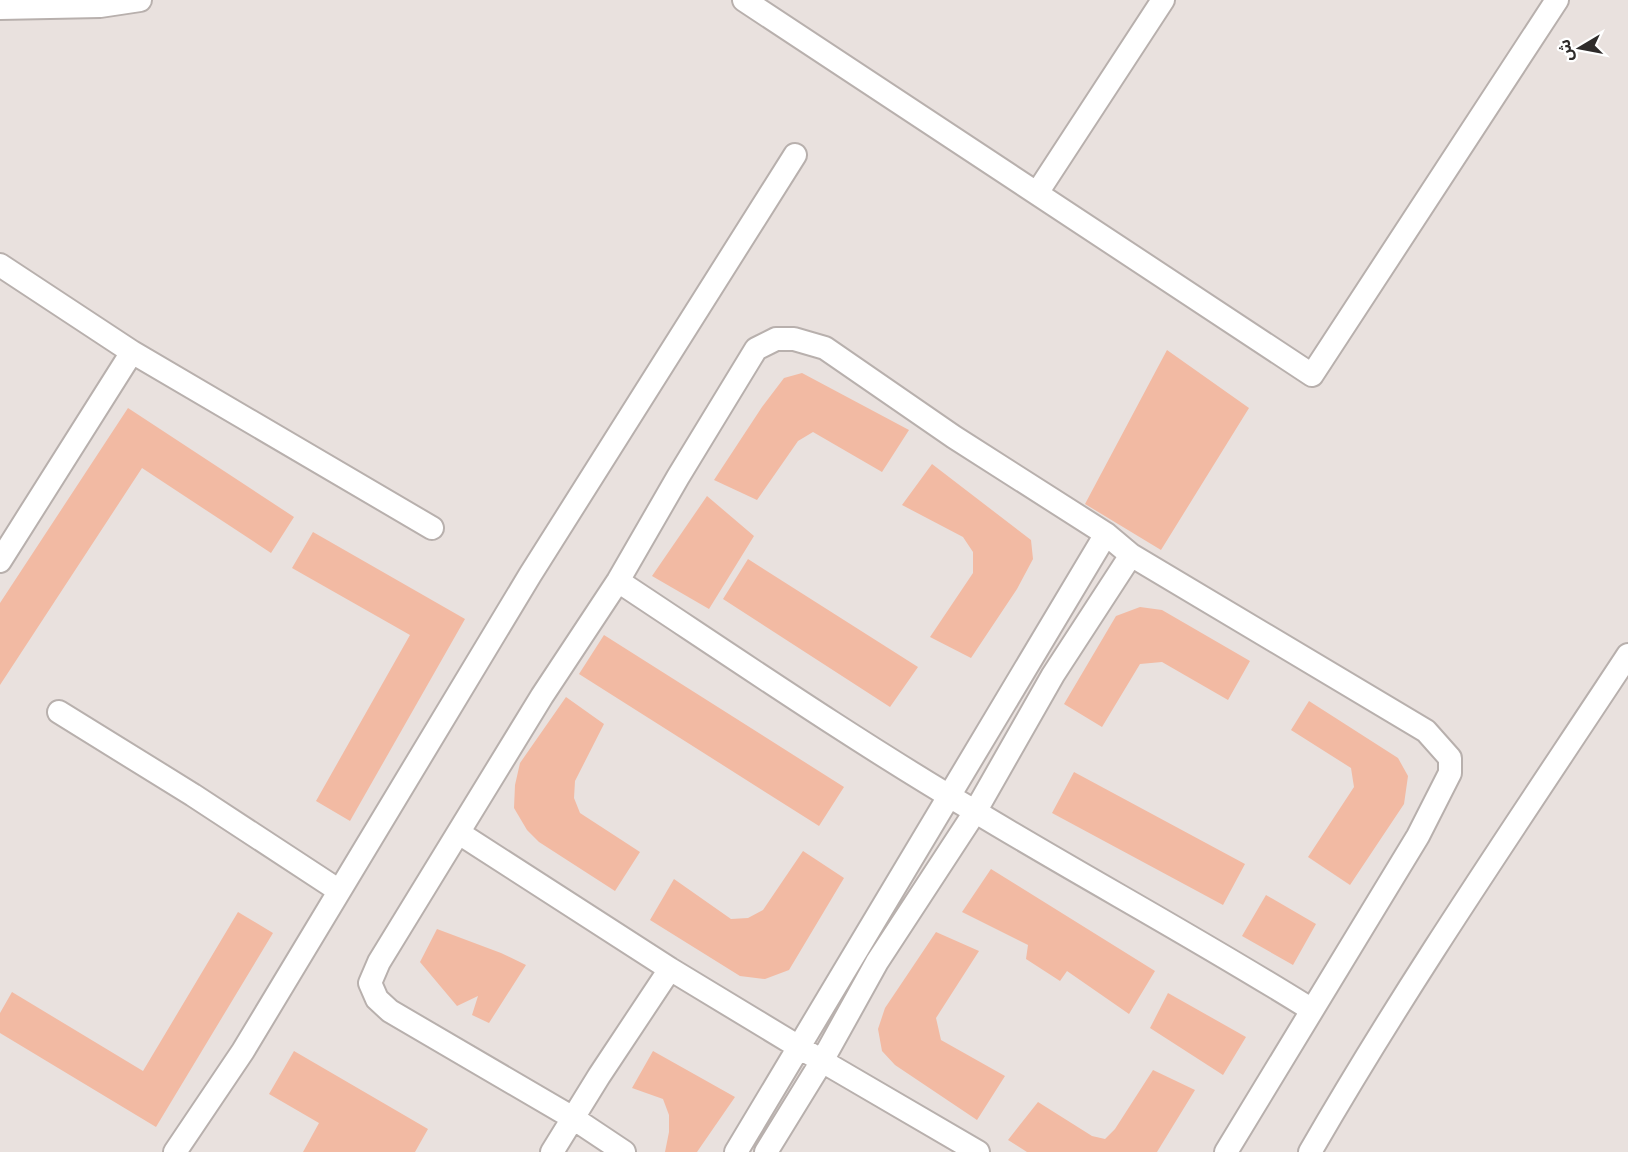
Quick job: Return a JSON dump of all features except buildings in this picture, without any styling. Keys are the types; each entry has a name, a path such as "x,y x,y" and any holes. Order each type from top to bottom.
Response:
{"street":[{"path":"0,8 100,6 140,0"},
{"path":"744,0 1312,375 1557,0"},
{"path":"1037,193 1163,0"},
{"path":"175,1152 243,1051 530,575 795,155"},
{"path":"0,265 132,352 432,528"},
{"path":"624,1152 573,1118 390,1011 377,999 370,983 379,962 542,696 618,581 756,349 776,339 794,339 825,348 954,437 1106,534 1131,555 1426,731 1450,758 1450,773 1418,836 1226,1152"},
{"path":"0,561 132,352"},
{"path":"736,1152 801,1047 1106,534"},
{"path":"766,1152 822,1061 877,962 975,812 1053,675 1131,555"},
{"path":"618,581 795,699 950,797 1312,1010"},
{"path":"1310,1152 1478,882 1628,655"},
{"path":"59,711 193,795 338,891"},
{"path":"459,833 670,969 978,1152"},
{"path":"552,1152 670,969"}]}
